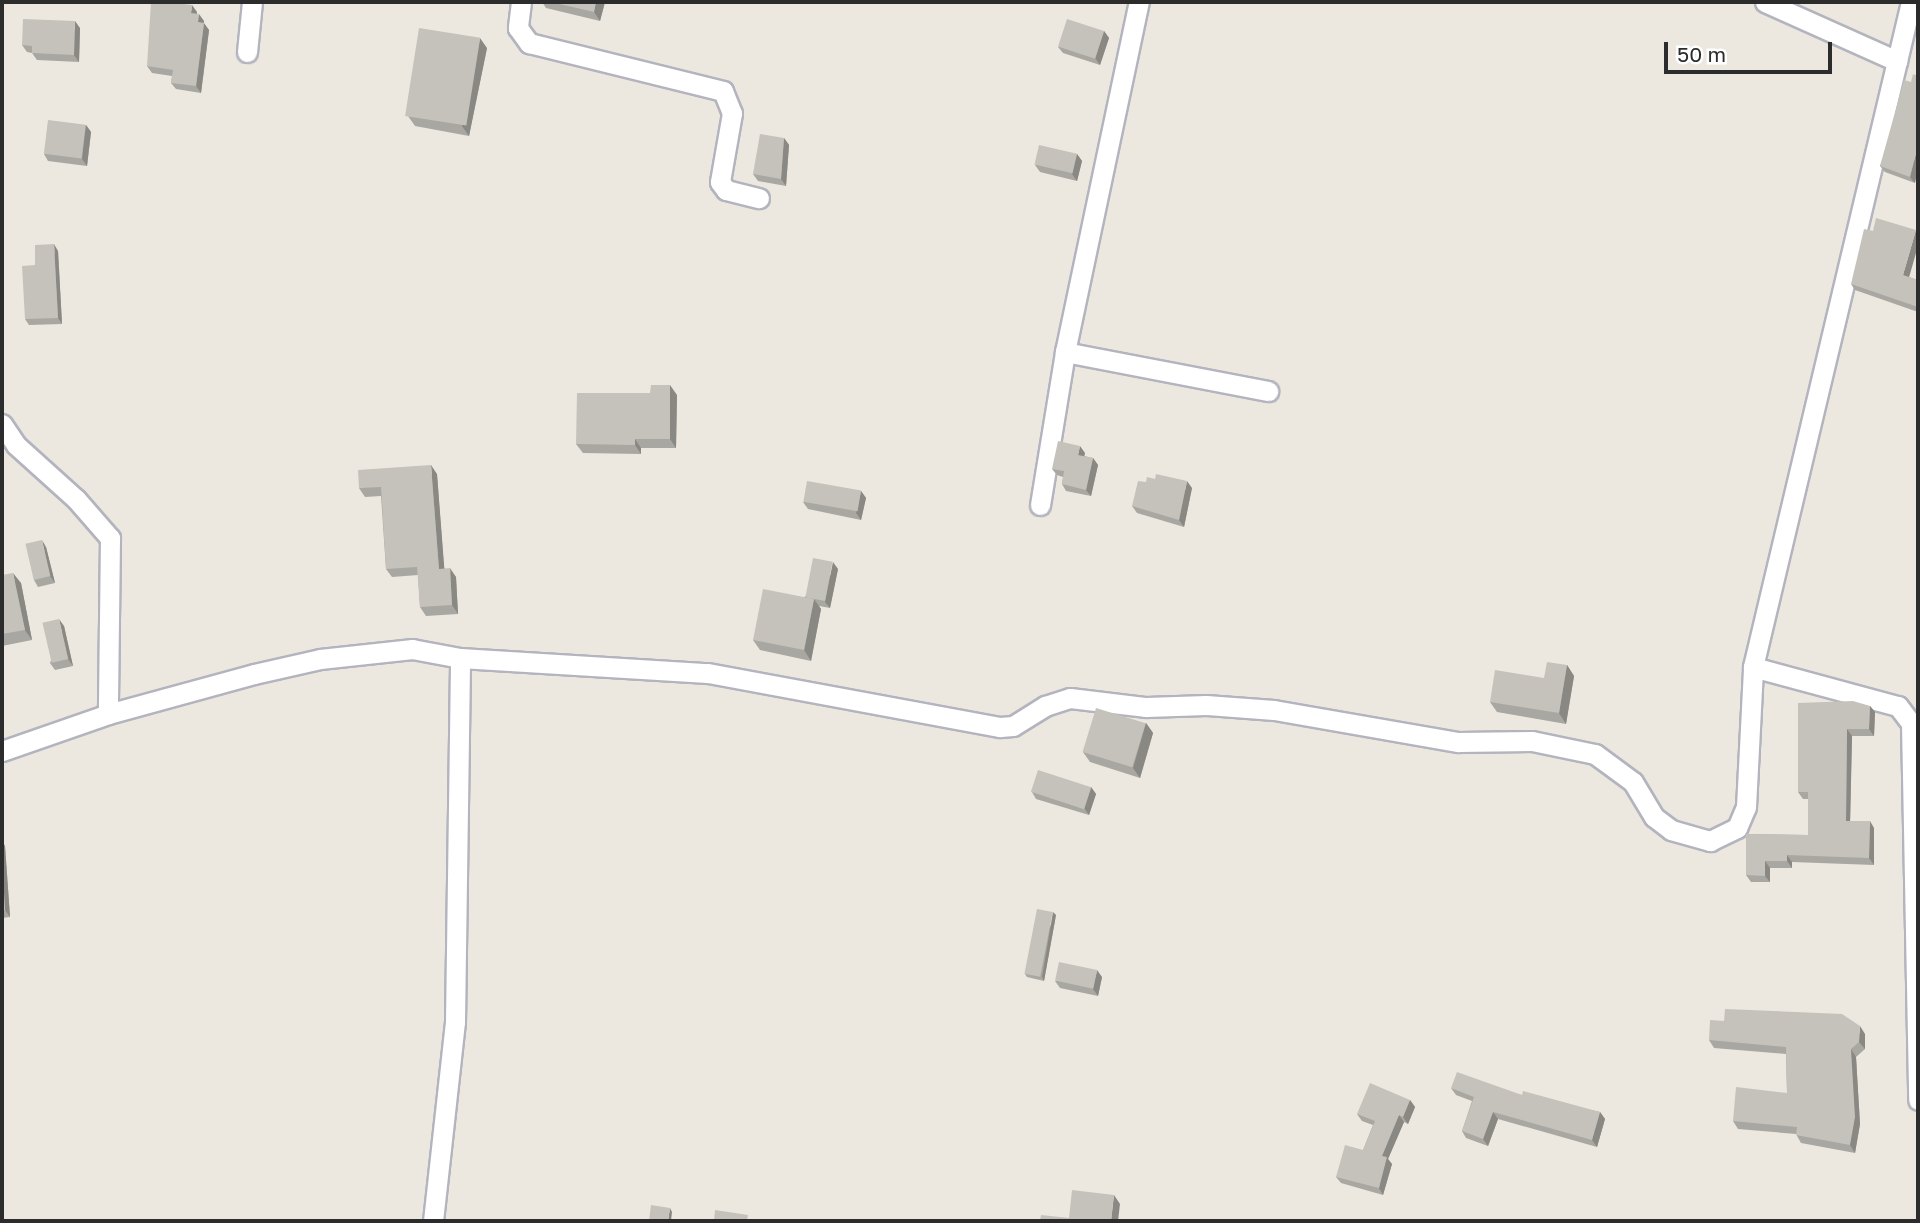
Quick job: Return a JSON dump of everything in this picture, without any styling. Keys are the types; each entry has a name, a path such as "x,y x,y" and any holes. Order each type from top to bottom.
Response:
{"street":[{"path":"247,52 252,2"},
{"path":"521,2 518,28 529,43 723,91 732,113 720,182 726,190 759,198"},
{"path":"1040,505 1065,352 1139,2"},
{"path":"1765,2 1897,61"},
{"path":"2,751 108,714 320,659 412,649 460,658 708,673 1000,727 1013,726 1045,706 1070,698 1146,707 1206,705 1274,710 1458,742 1532,741 1595,754 1633,782 1654,817 1671,830 1710,841 1738,828 1746,807 1753,667 1911,2"},
{"path":"1065,352 1268,391"},
{"path":"2,425 16,445 76,499 110,538 108,714"},
{"path":"433,1221 455,1021 460,658"},
{"path":"1753,667 1898,706 1911,723 1918,1100"}],"building":[{"path":"151,2 192,5 191,13 199,14 198,22 204,23 196,86 171,83 173,70 147,66"},
{"path":"551,2 596,2 594,12"},
{"path":"23,19 75,21 74,55 32,53 32,46 22,45"},
{"path":"1067,19 1104,31 1095,59 1058,47"},
{"path":"419,28 480,38 466,126 405,116"},
{"path":"1913,74 1918,76 1918,145 1910,177 1880,166 1904,80 1911,82"},
{"path":"48,120 86,125 82,158 44,154"},
{"path":"760,134 784,138 781,179 753,174"},
{"path":"1039,145 1077,154 1073,173 1035,164"},
{"path":"1876,218 1916,230 1903,275 1918,280 1918,307 1851,284 1864,229 1873,231"},
{"path":"54,244 58,318 25,319 22,266 35,265 35,245"},
{"path":"651,385 670,385 670,439 635,439 635,445 576,444 577,393 650,393"},
{"path":"1058,441 1080,446 1078,455 1093,458 1086,490 1062,484 1064,471 1052,469"},
{"path":"431,465 439,569 450,568 452,605 420,607 417,567 386,569 381,487 359,488 358,470"},
{"path":"1156,474 1187,481 1179,520 1132,506 1138,481 1146,482 1147,477 1155,479"},
{"path":"807,481 861,491 858,511 803,502"},
{"path":"42,540 50,576 34,580 25,544"},
{"path":"813,558 833,562 825,601 805,597"},
{"path":"13,573 25,630 2,634 2,575"},
{"path":"763,589 814,599 804,650 753,640"},
{"path":"59,619 68,659 52,663 42,623"},
{"path":"1547,662 1567,665 1559,713 1490,702 1495,670 1544,678"},
{"path":"1853,701 1870,706 1869,729 1847,729 1846,821 1870,821 1869,858 1787,855 1787,861 1765,861 1765,876 1746,875 1746,834 1808,835 1808,792 1798,792 1798,703"},
{"path":"1096,708 1146,723 1132,767 1083,752"},
{"path":"1038,770 1091,787 1084,809 1031,792"},
{"path":"2,860 5,910 2,911"},
{"path":"1037,909 1053,912 1040,977 1024,974"},
{"path":"1059,962 1097,970 1093,989 1055,981"},
{"path":"1725,1009 1842,1014 1860,1026 1859,1042 1851,1049 1855,1117 1850,1145 1796,1135 1797,1127 1733,1121 1736,1087 1787,1093 1786,1047 1709,1040 1710,1020 1724,1021"},
{"path":"1457,1072 1522,1095 1523,1091 1600,1112 1592,1140 1493,1112 1483,1139 1462,1131 1474,1097 1451,1088"},
{"path":"1370,1083 1410,1100 1403,1117 1399,1115 1382,1156 1387,1157 1379,1188 1336,1177 1345,1145 1363,1150 1375,1121 1357,1114"},
{"path":"1072,1190 1114,1195 1111,1221 1040,1221 1041,1215 1069,1218"},
{"path":"651,1205 670,1208 668,1221 649,1221"},
{"path":"715,1210 748,1215 747,1221 714,1221"}]}
